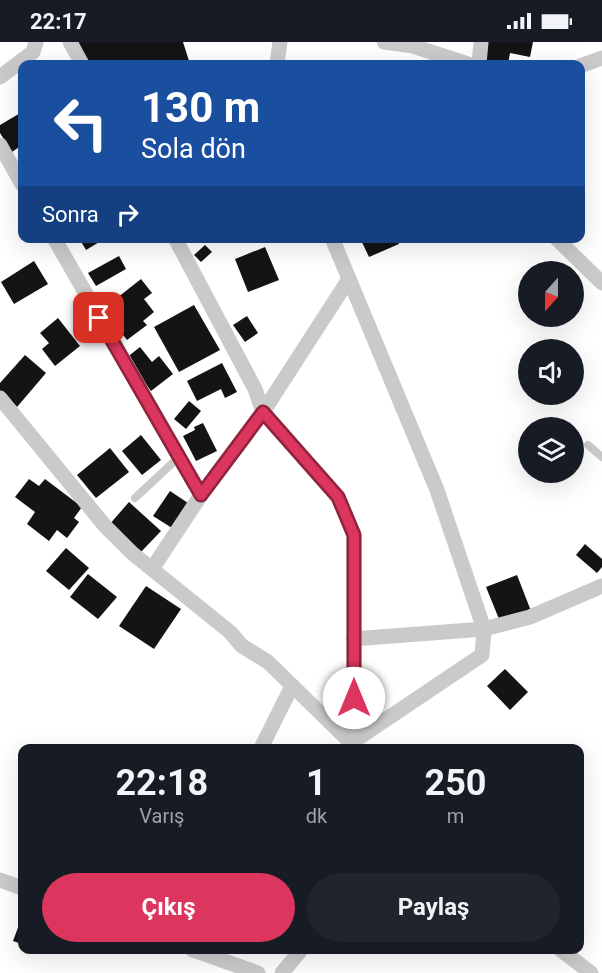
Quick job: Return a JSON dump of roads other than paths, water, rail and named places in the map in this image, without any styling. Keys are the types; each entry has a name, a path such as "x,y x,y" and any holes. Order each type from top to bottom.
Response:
{"street":[{"path":"22,60 33,51 36,42"},
{"path":"70,42 80,60"},
{"path":"277,60 280,42"},
{"path":"384,42 413,46 456,60"},
{"path":"479,60 481,42"},
{"path":"585,64 602,58"},
{"path":"0,77 18,63"},
{"path":"0,145 18,177"},
{"path":"57,243 201,495"},
{"path":"178,243 255,389 263,412 338,497 354,535 353,744"},
{"path":"334,243 437,490 484,629 482,655 356,744"},
{"path":"561,243 602,283"},
{"path":"152,569 201,495 263,412 349,279"},
{"path":"0,398 105,526 132,554 230,632 242,646 268,662 351,744"},
{"path":"353,639 484,629 530,617 602,586"},
{"path":"263,744 292,686"},
{"path":"0,880 18,887"},
{"path":"204,954 258,973"},
{"path":"282,973 298,954"},
{"path":"566,954 591,973"}],"lane":[{"path":"588,445 602,457"},
{"path":"135,498 179,457"}]}
